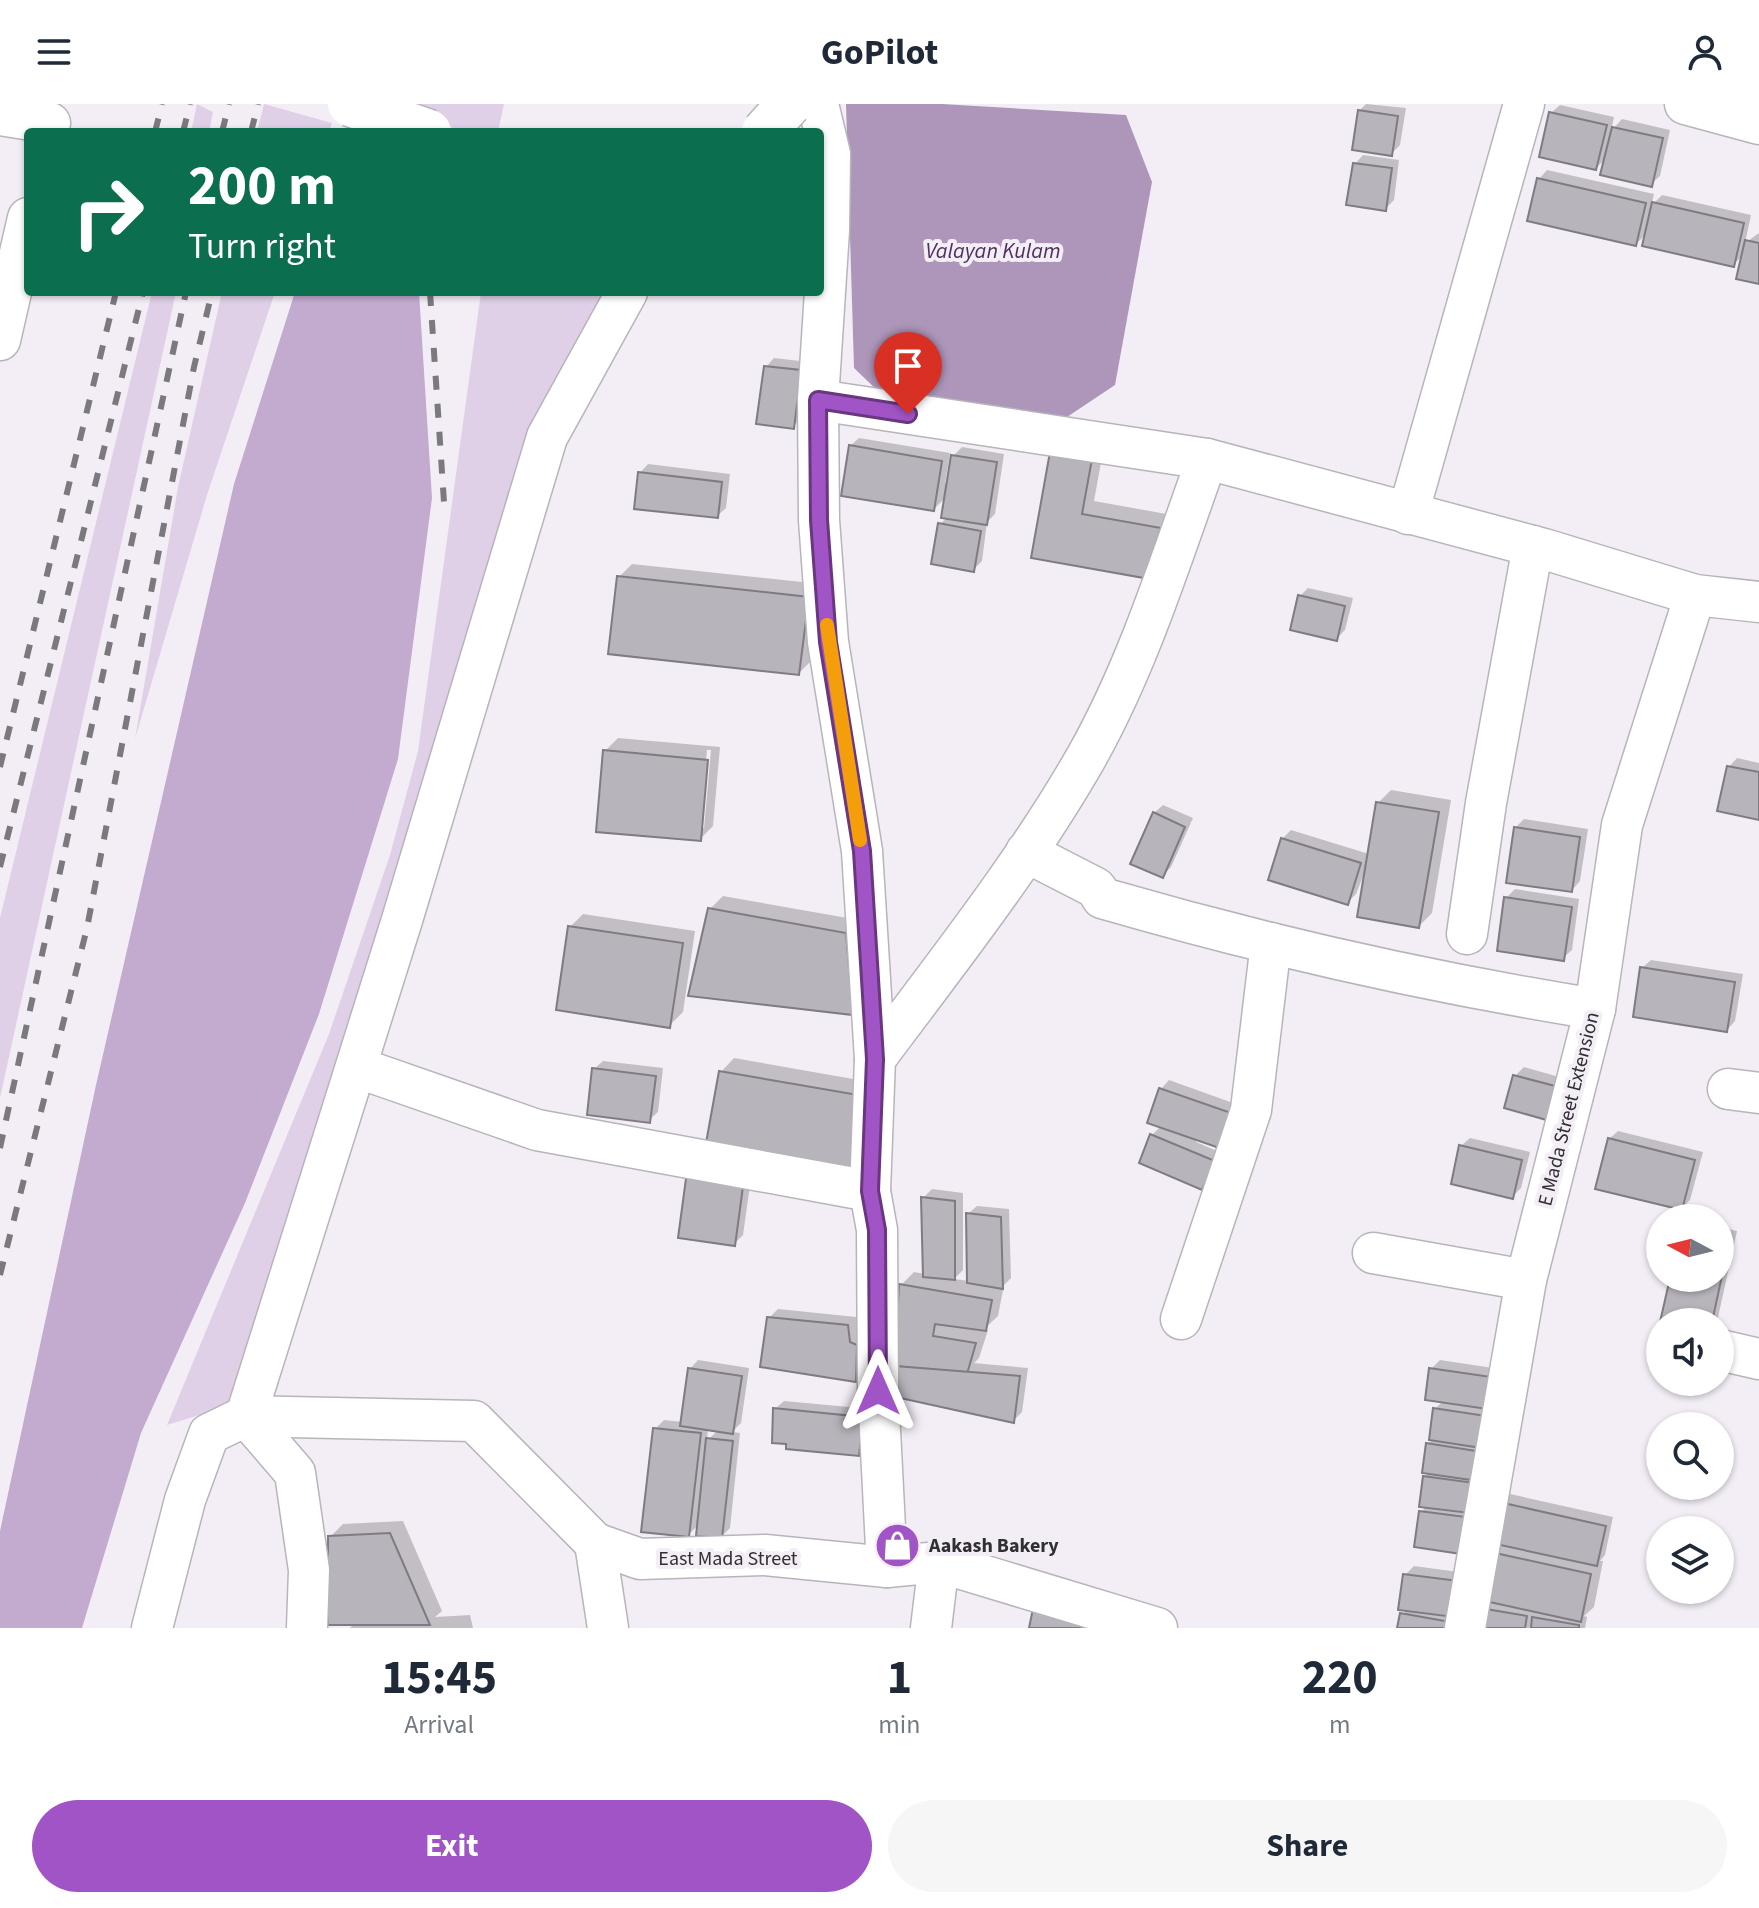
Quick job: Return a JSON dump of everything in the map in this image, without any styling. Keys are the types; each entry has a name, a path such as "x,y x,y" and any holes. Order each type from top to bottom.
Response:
{"main road":[{"path":"350,104 418,128"}],"street":[{"path":"1408,514 1524,104"},
{"path":"1685,104 1759,124"},
{"path":"0,115 51,120"},
{"path":"824,149 830,154 824,246"},
{"path":"0,340 24,235"},
{"path":"152,1628 185,1500 209,1434 246,1416 356,1067 547,437 625,296"},
{"path":"822,296 818,400 819,520 828,642 862,851 875,1059 870,1191 877,1230 878,1391 887,1567"},
{"path":"818,400 1207,459 1533,546 1695,595 1759,602"},
{"path":"875,1059 1026,852 1087,755 1140,644 1207,459"},
{"path":"1467,934 1486,803 1533,546"},
{"name":"E Mada Street Extension","path":"1465,1628 1526,1280 1595,1009 1622,825 1695,595"},
{"path":"1026,852 1096,888 1102,898 1271,943 1444,984 1595,1009"},
{"path":"1181,1319 1251,1110 1271,943"},
{"path":"356,1067 537,1130 870,1191"},
{"path":"1373,1253 1526,1280"},
{"path":"1734,1353 1759,1359"},
{"path":"246,1416 295,1473 309,1570 307,1628"},
{"name":"East Mada Street","path":"246,1416 474,1421 595,1543 640,1559 765,1555 887,1567 939,1562 1157,1628"},
{"path":"595,1543 608,1628"},
{"path":"931,1628 939,1562"}],"shaded area":[{"path":"197,104 213,112 210,128 192,128"},
{"path":"264,104 332,123 330,128 258,128"},
{"path":"421,104 504,104 499,128 453,128 421,116"},
{"path":"151,296 175,296 0,1098 0,918"},
{"path":"221,296 274,296 207,495 135,739 178,487"},
{"path":"294,296 419,296 432,498 398,759 319,1014 245,1203 141,1433 82,1628 0,1628 0,1531 96,1085 234,484"},
{"path":"480,296 613,296 235,1404 167,1425 329,1034 390,855 418,751"}],"water":[{"name":"Valayan Kulam","path":"846,104 942,104 1126,115 1152,182 1115,385 1061,421 880,393 854,368"}],"building":[{"path":"1358,110 1398,116 1392,156 1352,150"},
{"path":"1549,112 1607,125 1596,170 1539,157"},
{"path":"1612,127 1663,138 1652,187 1600,175"},
{"path":"1353,163 1392,168 1386,211 1346,205"},
{"path":"1537,178 1646,203 1636,246 1527,221"},
{"path":"1652,202 1744,223 1734,267 1642,246"},
{"path":"1745,240 1759,243 1759,284 1736,279"},
{"path":"764,366 801,370 794,429 756,424"},
{"path":"849,445 942,461 934,511 841,496"},
{"path":"1050,452 1092,459 1082,514 1161,528 1144,578 1031,558"},
{"path":"951,455 997,462 987,525 941,518"},
{"path":"638,472 722,482 718,518 634,509"},
{"path":"938,523 981,531 974,572 931,564"},
{"path":"617,576 809,597 799,675 608,654"},
{"path":"1298,595 1345,606 1337,641 1290,630"},
{"path":"603,750 708,760 701,841 596,832"},
{"path":"1727,766 1759,772 1759,820 1717,811"},
{"path":"1376,802 1439,812 1419,928 1357,917"},
{"path":"1153,812 1185,827 1163,878 1130,864"},
{"path":"1514,827 1580,837 1572,892 1506,883"},
{"path":"1281,838 1361,863 1348,905 1268,880"},
{"path":"1504,897 1572,907 1564,961 1497,951"},
{"path":"708,908 846,933 853,1015 688,996"},
{"path":"568,926 683,943 670,1028 556,1010"},
{"path":"1640,967 1735,982 1727,1032 1633,1017"},
{"path":"592,1068 656,1076 650,1123 587,1115"},
{"path":"719,1071 864,1096 851,1168 706,1143"},
{"path":"1513,1075 1559,1087 1550,1121 1504,1108"},
{"path":"1159,1088 1240,1116 1228,1151 1147,1123"},
{"path":"1150,1134 1215,1161 1202,1190 1139,1163"},
{"path":"1608,1138 1695,1160 1684,1204 1657,1204 1595,1189"},
{"path":"1459,1145 1522,1160 1513,1199 1451,1184"},
{"path":"687,1171 744,1179 735,1246 678,1238"},
{"path":"921,1197 955,1201 955,1280 923,1277"},
{"path":"966,1213 1001,1217 1003,1289 967,1283"},
{"path":"899,1284 992,1300 986,1331 935,1324 933,1336 976,1343 967,1374 895,1366"},
{"path":"1667,1292 1719,1292 1715,1308 1663,1308"},
{"path":"767,1317 848,1325 850,1342 857,1345 856,1382 760,1367"},
{"path":"895,1366 1020,1376 1014,1423 891,1396"},
{"path":"688,1368 742,1376 733,1434 680,1426"},
{"path":"1429,1368 1505,1379 1494,1410 1425,1400"},
{"path":"773,1408 863,1417 859,1456 786,1449 786,1444 772,1443"},
{"path":"1433,1408 1493,1417 1488,1449 1429,1440"},
{"path":"653,1428 701,1433 689,1537 641,1532"},
{"path":"706,1438 733,1441 722,1538 696,1536"},
{"path":"1426,1443 1489,1453 1485,1482 1422,1473"},
{"path":"1423,1476 1482,1484 1478,1514 1419,1507"},
{"path":"1499,1502 1606,1526 1597,1566 1491,1543"},
{"path":"1419,1511 1474,1518 1468,1555 1414,1547"},
{"path":"390,1533 430,1625 328,1625 328,1536"},
{"path":"1486,1551 1591,1574 1581,1622 1476,1599"},
{"path":"1403,1574 1459,1581 1454,1617 1398,1610"},
{"path":"1035,1599 1091,1628 1029,1628"},
{"path":"1474,1607 1527,1616 1525,1628 1471,1628"},
{"path":"1400,1613 1456,1623 1455,1628 1397,1628"},
{"path":"1532,1617 1579,1625 1579,1628 1531,1628"}],"railway":[{"path":"156,128 162,104"},
{"path":"184,128 190,104"},
{"path":"223,128 229,104"},
{"path":"252,128 258,104"},
{"path":"410,104 414,128"},
{"path":"0,767 115,296"},
{"path":"0,867 142,296"},
{"path":"0,1148 185,296"},
{"path":"0,1275 87,928 194,367 211,296"},
{"path":"430,296 444,502"}],"slow traffic":[{"path":"827,625 860,840"}],"place":[{"name":"Aakash Bakery","path":"898,1546"}],"route":[{"path":"878,1391 877,1230 870,1191 875,1059 862,851 828,642 819,520 818,400 908,414"}]}
